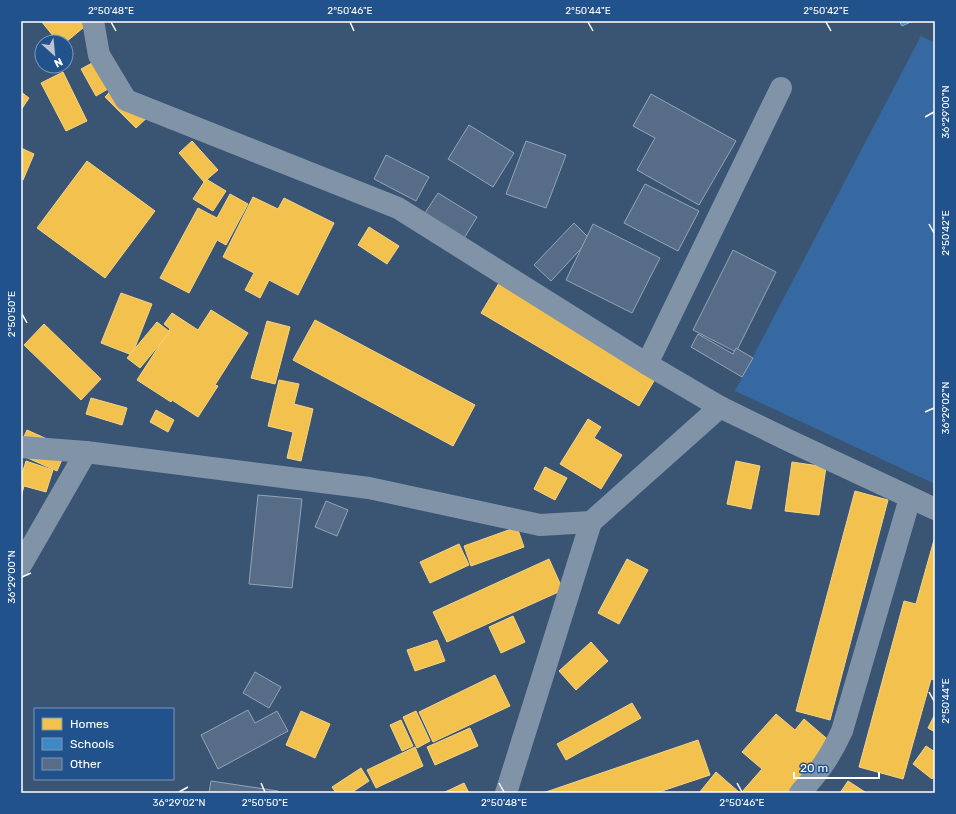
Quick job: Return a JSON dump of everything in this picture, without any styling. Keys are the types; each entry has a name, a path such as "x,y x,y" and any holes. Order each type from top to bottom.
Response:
{"street":[{"path":"92,21 99,55 126,100 398,208 647,364 720,407 935,509"},
{"path":"647,364 781,88"},
{"path":"506,793 591,522 720,407"},
{"path":"21,447 86,452 369,488 540,525 591,522"},
{"path":"21,565 86,452"},
{"path":"800,793 818,773 835,746 842,731 910,498"}],"shaded area":[{"path":"921,36 935,43 935,484 735,391"}],"building: Homes":[{"path":"41,21 88,21 89,23 74,35 74,34 52,34"},
{"path":"103,57 118,83 96,96 81,69"},
{"path":"59,74 64,74 87,121 66,131 41,83"},
{"path":"119,82 151,114 136,128 105,97"},
{"path":"21,92 29,98 21,110"},
{"path":"192,141 218,170 204,182 179,153"},
{"path":"21,148 34,154 23,180 21,179"},
{"path":"87,161 155,211 105,278 37,228"},
{"path":"206,179 226,191 213,211 193,199"},
{"path":"230,194 248,204 226,245 217,240 189,293 160,278 198,208 217,218"},
{"path":"253,197 278,209 284,198 334,223 298,295 269,280 260,298 245,290 254,273 223,257"},
{"path":"369,227 399,246 387,264 358,245"},
{"path":"505,273 663,366 639,406 481,313"},
{"path":"121,293 152,304 132,355 101,343"},
{"path":"211,310 248,333 215,385 218,386 198,417 137,380 170,329 164,324 172,313 198,330"},
{"path":"315,320 475,405 453,446 293,360"},
{"path":"267,321 290,327 275,384 251,378"},
{"path":"157,322 170,332 140,368 127,358"},
{"path":"44,324 101,379 81,400 24,345"},
{"path":"279,380 299,384 294,404 313,409 301,461 287,458 293,432 268,426"},
{"path":"91,398 127,408 122,425 86,414"},
{"path":"156,410 174,420 168,432 150,422"},
{"path":"588,419 601,427 594,438 622,455 601,489 560,464"},
{"path":"27,430 67,448 57,471 21,455 21,443"},
{"path":"26,461 53,470 46,492 24,486 21,497 21,477"},
{"path":"736,461 760,466 751,509 727,504"},
{"path":"792,462 826,467 819,515 785,511"},
{"path":"545,467 567,478 555,500 534,489"},
{"path":"855,491 888,500 830,720 796,711"},
{"path":"517,527 524,547 471,566 464,546"},
{"path":"934,540 935,680 931,679 903,779 859,767 904,601 916,604"},
{"path":"459,544 469,565 430,583 420,562"},
{"path":"549,559 563,590 447,642 433,612"},
{"path":"627,559 648,570 619,624 598,613"},
{"path":"513,616 525,642 501,653 489,627"},
{"path":"437,640 445,661 415,671 407,650"},
{"path":"591,642 608,661 576,690 559,671"},
{"path":"495,675 510,706 433,742 419,712"},
{"path":"632,703 641,718 566,760 557,744"},
{"path":"301,711 330,724 315,758 286,745"},
{"path":"416,711 430,741 417,748 403,717"},
{"path":"776,714 795,730 804,719 832,743 788,793 741,793 762,769 742,752"},
{"path":"935,714 935,732 928,728"},
{"path":"401,720 413,746 402,751 390,725"},
{"path":"470,728 478,746 435,765 427,747"},
{"path":"698,740 710,775 656,793 543,793"},
{"path":"926,746 935,752 935,775 932,779 913,764"},
{"path":"415,747 423,766 376,788 367,770"},
{"path":"361,768 369,781 351,793 336,793 332,787"},
{"path":"716,772 740,793 699,793"},
{"path":"848,781 865,792 865,793 840,793"},
{"path":"464,783 469,793 443,793"}],"building: Schools":[{"path":"899,21 913,21 902,26"}],"building: Other":[{"path":"651,94 736,141 699,205 637,170 655,138 633,126"},
{"path":"469,125 514,153 493,187 448,159"},
{"path":"526,141 566,155 546,208 506,194"},
{"path":"386,155 429,177 416,201 374,179"},
{"path":"645,184 699,211 678,251 624,223"},
{"path":"438,193 477,217 463,240 423,216"},
{"path":"574,223 590,239 551,281 534,265"},
{"path":"593,224 660,258 632,313 566,280"},
{"path":"733,250 776,272 736,352 693,330"},
{"path":"698,334 733,354 736,348 753,358 742,377 691,347"},
{"path":"258,495 302,499 292,588 249,584"},
{"path":"326,501 348,510 337,536 315,527"},
{"path":"255,672 281,687 269,708 243,693"},
{"path":"248,710 255,723 277,711 288,731 218,769 201,735"},
{"path":"211,781 278,791 278,793 209,793"}]}
